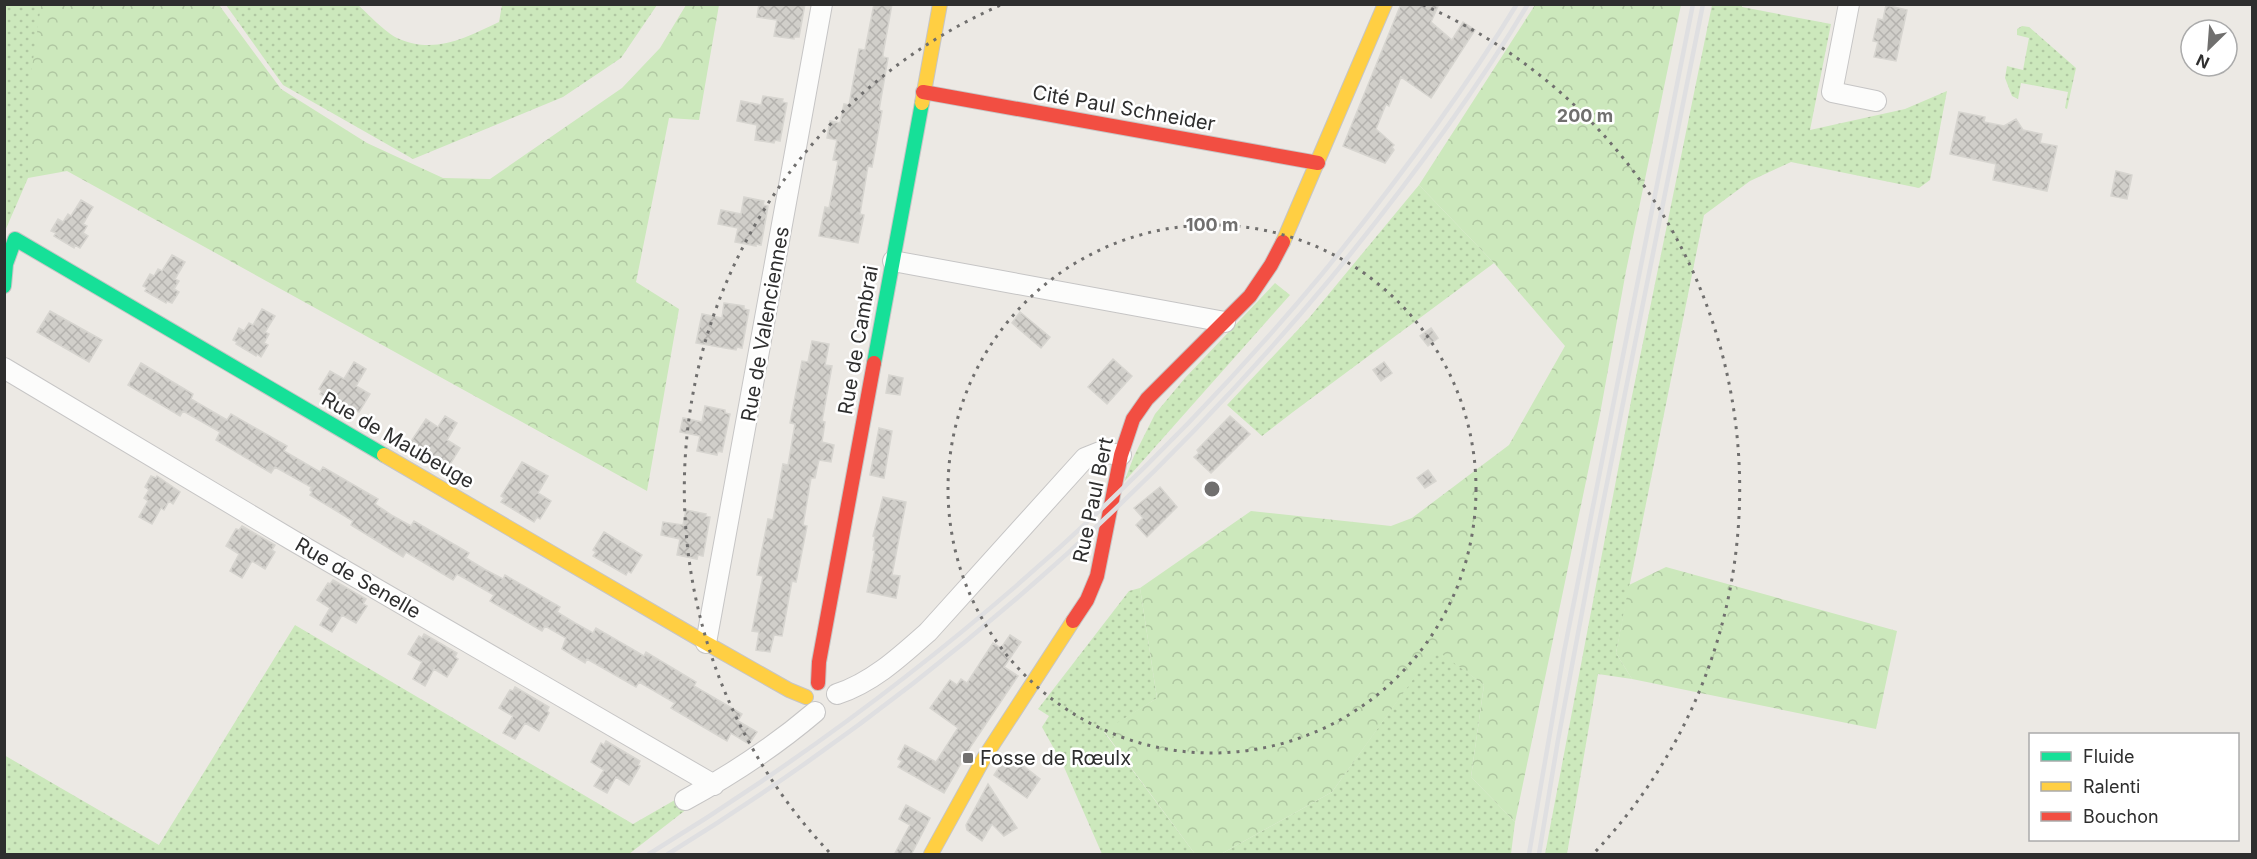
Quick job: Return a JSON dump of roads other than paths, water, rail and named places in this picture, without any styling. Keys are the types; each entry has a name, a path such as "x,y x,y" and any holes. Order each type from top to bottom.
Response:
{"street":[{"name":"Rue de Valenciennes","path":"706,643 822,4"},
{"name":"Rue de Cambrai","path":"813,697 940,4"},
{"name":"Rue Paul Bert","path":"931,855 984,758 1087,600 1100,563 1120,455 1133,419 1147,399 1250,296 1271,266 1287,236 1385,4"},
{"path":"1849,4 1832,92 1876,101"},
{"name":"Cité Paul Schneider","path":"923,92 1318,164"},
{"name":"Rue de Maubeuge","path":"4,286 6,264 15,239 706,643 789,690 813,697"},
{"path":"893,261 1225,322"},
{"name":"Rue de Senelle","path":"4,368 292,540 714,784"},
{"path":"837,694 854,688 871,677 902,655 928,632 1085,458 1100,452 1120,455"},
{"path":"685,800 714,784 791,732 813,697 830,684 837,694 837,703 832,710 824,713 813,697"}],"railway":[{"path":"649,854 744,793 835,730 924,662 1009,592 1092,518 1172,440 1248,359 1348,242 1448,109 1517,4"},
{"path":"668,854 761,794 851,731 938,663 1023,593 1183,442 1259,362 1384,212 1483,76 1528,4"},
{"path":"1529,854 1564,652 1693,4"},
{"path":"1539,854 1595,543 1703,4"}],"place":[{"name":"Fosse de Rœulx","path":"968,758"}]}
